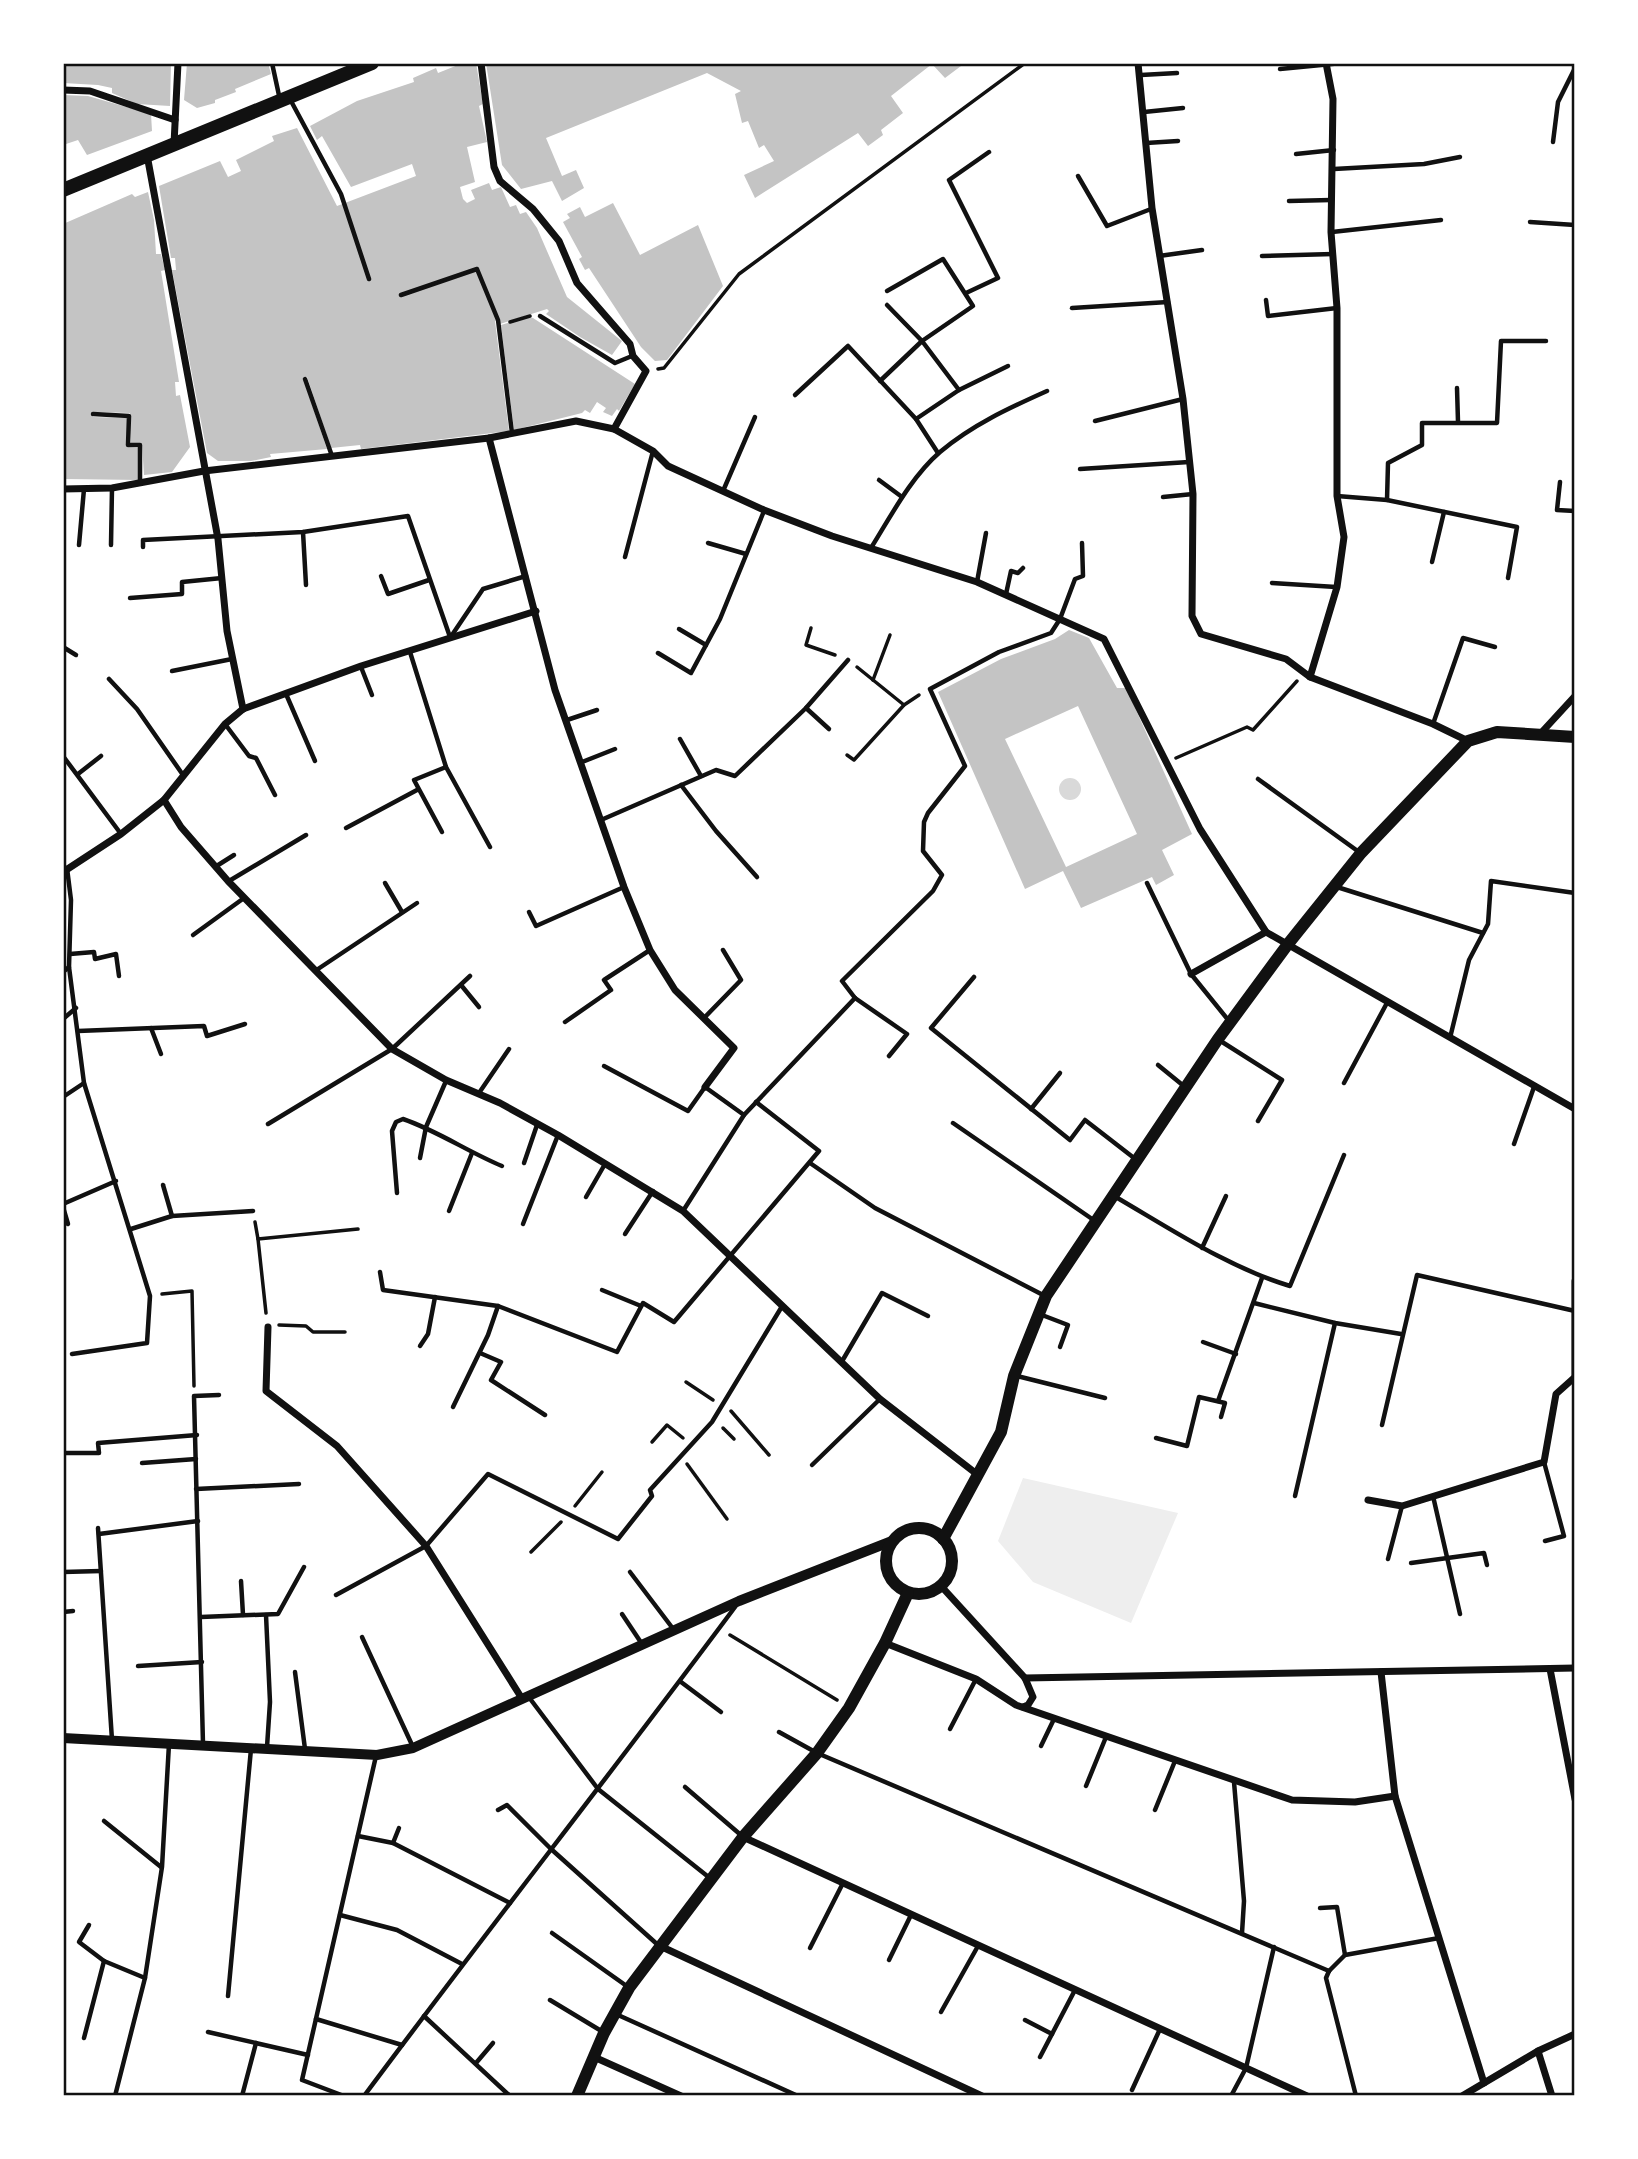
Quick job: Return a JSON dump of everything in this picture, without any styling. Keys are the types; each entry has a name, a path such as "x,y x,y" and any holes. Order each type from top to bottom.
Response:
{"main road":[{"path":"63,190 372,63"},
{"path":"943,1539 1001,1432 1014,1376 1046,1296 1218,1039 1288,944 1361,853 1468,741 1497,732 1575,737"},
{"path":"917,1528 931,1531 943,1539 950,1550 952,1563 941,1586 930,1593 908,1593 894,1584 886,1571 886,1555 892,1541 903,1532 917,1528"},
{"path":"577,2096 604,2033 629,1988 743,1837 817,1753 849,1707 885,1643 908,1593"}],"street":[{"path":"173,144 178,63"},
{"path":"481,63 494,167 500,181 533,209 559,241 578,283 631,344 633,356 646,371 614,429"},
{"path":"1138,63 1152,208 1183,399 1193,494 1192,615 1201,634 1286,659 1310,677 1433,724 1468,741"},
{"path":"1310,677 1337,587 1344,537 1337,496 1337,308 1331,232 1333,99 1326,64"},
{"path":"63,90 90,91 175,120"},
{"path":"147,155 218,539 232,659 243,709"},
{"path":"63,489 112,488 204,471 489,438 576,421 614,429 653,451 668,466 764,510 977,582 1104,639 1111,647 1200,829 1266,932 1575,1109"},
{"path":"489,438 555,690 624,887 650,950 674,990 733,1048 705,1087"},
{"path":"65,870 121,834 164,800 225,724 243,709 360,666 536,611"},
{"path":"1541,733 1575,696"},
{"path":"164,800 181,827 215,867 392,1049 446,1080 558,1135 653,1191 683,1212 781,1308 880,1399 978,1475"},
{"path":"1191,974 1266,932"},
{"path":"1368,1500 1402,1506 1544,1462 1556,1394 1575,1377 1575,1281"},
{"path":"268,1327 265,1391 337,1446 426,1546 523,1696"},
{"path":"63,1738 377,1755 413,1748 523,1696 739,1601 892,1541"},
{"path":"941,1586 1026,1678 1032,1696 1028,1705 1023,1707"},
{"path":"885,1643 976,1679 1023,1707 1054,1719 1292,1800 1313,1803 1355,1802 1395,1796"},
{"path":"1026,1678 1575,1668"},
{"path":"1550,1669 1575,1799"},
{"path":"1381,1672 1395,1796 1484,2083"},
{"path":"743,1837 1307,2096"},
{"path":"659,1946 982,2096"},
{"path":"1462,2096 1538,2051 1575,2034"},
{"path":"1538,2051 1552,2096"},
{"path":"594,2057 681,2096"}],"lane":[{"path":"272,63 284,99 341,194 369,279"},
{"path":"1280,69 1342,63"},
{"path":"1553,142 1558,102 1575,68"},
{"path":"1141,75 1177,74"},
{"path":"1144,112 1183,108"},
{"path":"1146,143 1178,141"},
{"path":"1296,154 1334,150"},
{"path":"966,293 998,278 949,180 989,152"},
{"path":"1334,169 1424,164 1460,157"},
{"path":"1079,176 1107,226 1152,208"},
{"path":"1289,201 1332,200"},
{"path":"1331,232 1441,220"},
{"path":"1530,222 1575,225"},
{"path":"1159,256 1202,250"},
{"path":"1262,256 1333,254"},
{"path":"880,381 922,341 973,306 943,259 887,291"},
{"path":"401,295 477,269 493,304 498,325 513,434"},
{"path":"1266,300 1268,316 1337,308"},
{"path":"1072,308 1169,302"},
{"path":"887,305 922,341 960,390"},
{"path":"540,316 615,363 633,356"},
{"path":"1387,500 1388,463 1422,445 1422,423 1497,423 1501,341 1545,341"},
{"path":"795,395 848,346 916,419 938,453"},
{"path":"916,419 960,390 1008,366"},
{"path":"305,379 332,456"},
{"path":"1457,388 1458,422"},
{"path":"871,548 902,497 938,453 990,417 1047,391"},
{"path":"1095,421 1183,399"},
{"path":"93,414 129,416 128,444 140,445 141,484"},
{"path":"723,491 755,417"},
{"path":"625,557 653,451"},
{"path":"1080,469 1189,462"},
{"path":"879,480 902,497"},
{"path":"1560,482 1557,510 1575,511"},
{"path":"111,545 112,488"},
{"path":"79,545 84,489"},
{"path":"1163,497 1193,494"},
{"path":"1337,496 1387,500 1517,527 1508,578"},
{"path":"658,653 691,673 720,619 764,510"},
{"path":"1432,562 1444,512"},
{"path":"143,547 143,540 218,539 303,532 408,516 450,638"},
{"path":"303,532 306,585"},
{"path":"977,582 986,534"},
{"path":"708,543 746,554"},
{"path":"889,1056 907,1034 855,998 843,986 844,976 933,891 942,875 923,851 924,822 965,766 930,688 999,652 1051,633 1060,619 1075,579 1083,576 1082,543"},
{"path":"1006,595 1011,571 1018,573 1023,568"},
{"path":"380,576 388,594 429,580"},
{"path":"450,638 483,589 527,576"},
{"path":"130,598 182,594 182,582 222,578"},
{"path":"1272,583 1337,587"},
{"path":"679,629 706,645"},
{"path":"1433,724 1463,638 1495,647"},
{"path":"63,647 76,655"},
{"path":"410,652 446,767 490,847"},
{"path":"172,671 232,659"},
{"path":"600,820 716,770 735,776 806,708 848,660"},
{"path":"360,666 372,695"},
{"path":"109,679 137,709 183,775"},
{"path":"286,694 315,761"},
{"path":"806,708 829,729"},
{"path":"567,720 597,710"},
{"path":"225,724 249,756 257,758 275,795"},
{"path":"680,739 701,776"},
{"path":"582,762 615,749"},
{"path":"78,774 102,756"},
{"path":"64,758 121,834"},
{"path":"442,832 414,780 446,767"},
{"path":"1258,779 1361,853"},
{"path":"681,785 716,831 757,877"},
{"path":"346,828 418,790"},
{"path":"228,881 306,835"},
{"path":"215,867 234,855"},
{"path":"65,870 71,900 69,967 84,1083 131,1229 149,1296 148,1343 72,1354"},
{"path":"1450,1038 1469,960 1488,924 1491,881 1575,892"},
{"path":"385,883 402,912"},
{"path":"1147,883 1191,974 1230,1022"},
{"path":"529,912 536,926 624,887"},
{"path":"1335,887 1483,933"},
{"path":"193,935 244,898"},
{"path":"315,972 417,903"},
{"path":"565,1022 611,990 604,980 650,950"},
{"path":"704,1018 741,980 723,950"},
{"path":"70,954 94,952 95,959 116,954 119,976"},
{"path":"63,972 69,967"},
{"path":"268,1124 392,1049 470,976"},
{"path":"974,977 931,1028 1070,1140 1085,1120 1138,1161"},
{"path":"461,985 479,1007"},
{"path":"683,1212 744,1115 855,998"},
{"path":"1343,1083 1388,1001"},
{"path":"63,1019 75,1008"},
{"path":"78,1031 204,1026 207,1036 245,1024"},
{"path":"151,1028 161,1055"},
{"path":"1218,1039 1282,1080 1258,1122"},
{"path":"478,1094 509,1049"},
{"path":"1158,1065 1186,1088"},
{"path":"604,1066 688,1111 705,1087 744,1115"},
{"path":"1031,1109 1060,1073"},
{"path":"420,1158 426,1127 446,1080"},
{"path":"63,1097 84,1083"},
{"path":"1514,1144 1534,1087"},
{"path":"380,1272 383,1290 498,1306 617,1352 643,1303 674,1322 819,1151 756,1102"},
{"path":"397,1192 392,1131 396,1122 403,1119 426,1127 472,1153 502,1166"},
{"path":"953,1123 1095,1222"},
{"path":"524,1163 537,1124"},
{"path":"523,1224 558,1135"},
{"path":"449,1211 472,1153"},
{"path":"1113,1195 1202,1248 1262,1278 1290,1286 1344,1155"},
{"path":"586,1197 606,1163"},
{"path":"810,1163 875,1208 1046,1296"},
{"path":"68,1224 63,1205 116,1181"},
{"path":"163,1185 172,1216"},
{"path":"625,1234 653,1191"},
{"path":"1202,1248 1226,1196"},
{"path":"131,1229 172,1216 253,1211"},
{"path":"1382,1425 1401,1334 1417,1275 1575,1311"},
{"path":"1218,1401 1262,1278"},
{"path":"602,1290 641,1306"},
{"path":"841,1364 882,1293 928,1316"},
{"path":"420,1346 428,1334 435,1297"},
{"path":"1254,1303 1335,1323 1401,1334"},
{"path":"453,1407 480,1353 498,1306"},
{"path":"335,1595 426,1546 488,1474 567,1516 618,1539 652,1496 650,1490 722,1406 781,1308"},
{"path":"1038,1313 1068,1325 1060,1347"},
{"path":"1295,1496 1335,1323"},
{"path":"1203,1342 1236,1354"},
{"path":"480,1353 501,1362 491,1380 545,1415"},
{"path":"1014,1376 1105,1398"},
{"path":"203,1744 194,1396 219,1395"},
{"path":"1156,1438 1187,1446 1199,1397 1225,1403 1221,1417"},
{"path":"812,1465 880,1399"},
{"path":"63,1453 99,1453 98,1443 197,1435"},
{"path":"142,1463 196,1459"},
{"path":"1544,1462 1564,1536 1545,1541"},
{"path":"196,1489 299,1484"},
{"path":"1433,1496 1460,1615"},
{"path":"1388,1559 1402,1506"},
{"path":"113,1741 98,1531 198,1521"},
{"path":"1411,1563 1484,1553 1487,1565"},
{"path":"201,1616 278,1614 304,1567"},
{"path":"63,1572 101,1571"},
{"path":"630,1572 674,1630"},
{"path":"241,1581 243,1615"},
{"path":"364,2096 462,1964 681,1682 739,1601"},
{"path":"63,1612 73,1611"},
{"path":"622,1614 642,1644"},
{"path":"266,1615 270,1702 267,1748"},
{"path":"362,1637 413,1748"},
{"path":"138,1666 202,1662"},
{"path":"295,1672 305,1750"},
{"path":"950,1729 976,1679"},
{"path":"681,1682 720,1712"},
{"path":"523,1696 598,1789 712,1879"},
{"path":"1041,1746 1054,1719"},
{"path":"779,1732 817,1753 1329,1970"},
{"path":"1086,1786 1106,1737"},
{"path":"115,2096 145,1978 162,1867 169,1743"},
{"path":"228,1996 251,1747"},
{"path":"344,2096 302,2080 377,1755"},
{"path":"1155,1810 1175,1761"},
{"path":"1234,1782 1244,1901 1242,1933"},
{"path":"685,1787 743,1837"},
{"path":"498,1810 507,1805 551,1849 659,1946"},
{"path":"104,1821 162,1867"},
{"path":"393,1843 399,1828"},
{"path":"358,1836 393,1843 510,1903"},
{"path":"810,1948 843,1883"},
{"path":"1320,1908 1337,1907 1345,1955"},
{"path":"889,1960 911,1914"},
{"path":"340,1915 397,1930 462,1964"},
{"path":"89,1925 79,1942 104,1961 145,1978"},
{"path":"552,1933 629,1988"},
{"path":"1356,2096 1326,1978 1329,1970 1345,1955 1440,1938"},
{"path":"941,2012 979,1945"},
{"path":"1231,2096 1246,2068 1274,1947"},
{"path":"84,2038 104,1961"},
{"path":"1040,2057 1075,1990"},
{"path":"550,2000 604,2033"},
{"path":"614,2013 798,2096"},
{"path":"424,2016 510,2096"},
{"path":"316,2019 402,2045"},
{"path":"1025,2020 1052,2034"},
{"path":"1132,2090 1160,2029"},
{"path":"208,2032 308,2055"},
{"path":"243,2096 257,2043"},
{"path":"477,2063 492,2043"}],"path":[{"path":"646,371 664,368 739,274 1025,63"},
{"path":"498,325 537,314 540,316"},
{"path":"873,680 890,635"},
{"path":"1168,761 1247,727 1253,730 1295,682 1310,677"},
{"path":"848,755 854,760 904,705 930,688"},
{"path":"253,1211 268,1327 306,1326 313,1332 345,1332"},
{"path":"258,1239 358,1229"},
{"path":"149,1296 192,1291 194,1396"},
{"path":"686,1382 729,1409 769,1455"},
{"path":"652,1442 667,1425 692,1444"},
{"path":"681,1456 727,1519"},
{"path":"530,1552 567,1516 602,1472"},
{"path":"719,1628 849,1707"}],"shaded area":[{"path":"1070,778 1078,781 1081,789 1078,797 1070,800 1062,797 1059,789 1062,781"},
{"path":"1023,1478 1178,1513 1131,1623 1033,1582 998,1541"}],"building":[{"path":"63,63 171,63 170,106 137,104 112,93 112,88 63,83"},
{"path":"187,63 268,63 271,74 235,89 236,92 215,100 215,103 197,108 184,100"},
{"path":"463,63 476,63 483,104 479,106 487,142 467,147 475,182 460,187 463,199 467,203 475,199 471,190 489,183 492,190 501,187 510,207 516,205 520,214 526,212 537,228 567,297 622,341 612,355 546,314 549,311 547,309 500,324 500,319 495,321 509,431 361,449 360,445 331,448 307,377 303,378 327,449 270,454 271,457 251,461 218,461 207,453 172,270 176,270 175,258 171,258 159,186 220,161 228,177 241,171 236,160 274,141 272,136 297,128 337,206 416,176 412,164 351,187 322,136 317,140 310,126 357,101 414,82 413,78 436,68 438,73"},
{"path":"486,63 965,63 945,78 932,64 891,96 903,113 881,130 883,135 868,146 858,133 755,198 744,175 774,161 764,145 759,148 748,121 742,123 735,94 741,91 707,73 546,138 562,176 576,170 584,188 562,201 552,181 521,189 502,165"},
{"path":"63,95 88,96 151,114 152,131 87,155 78,140 63,145"},
{"path":"148,192 154,220 156,254 161,254 165,270 161,271 179,382 175,382 176,396 180,395 190,447 172,472 144,475 142,444 131,443 130,413 92,412 93,417 128,418 126,447 138,448 139,480 63,479 63,224 132,194 135,197"},
{"path":"613,203 640,255 698,225 723,286 667,360 655,361 641,347 589,268 585,270 579,259 582,257 563,222 570,218 567,214 580,207 585,217"},
{"path":"528,317 635,384 619,411 617,409 612,416 603,412 606,408 597,402 590,413 585,410 514,430 501,325"},
{"path":"1069,630 1089,638 1117,688 1126,688 1192,834 1162,850 1174,875 1156,885 1152,877 1081,908 1063,871 1025,889 938,692 1001,659 1055,639","holes":["1078,706 1137,834 1066,867 1005,739"]}]}
